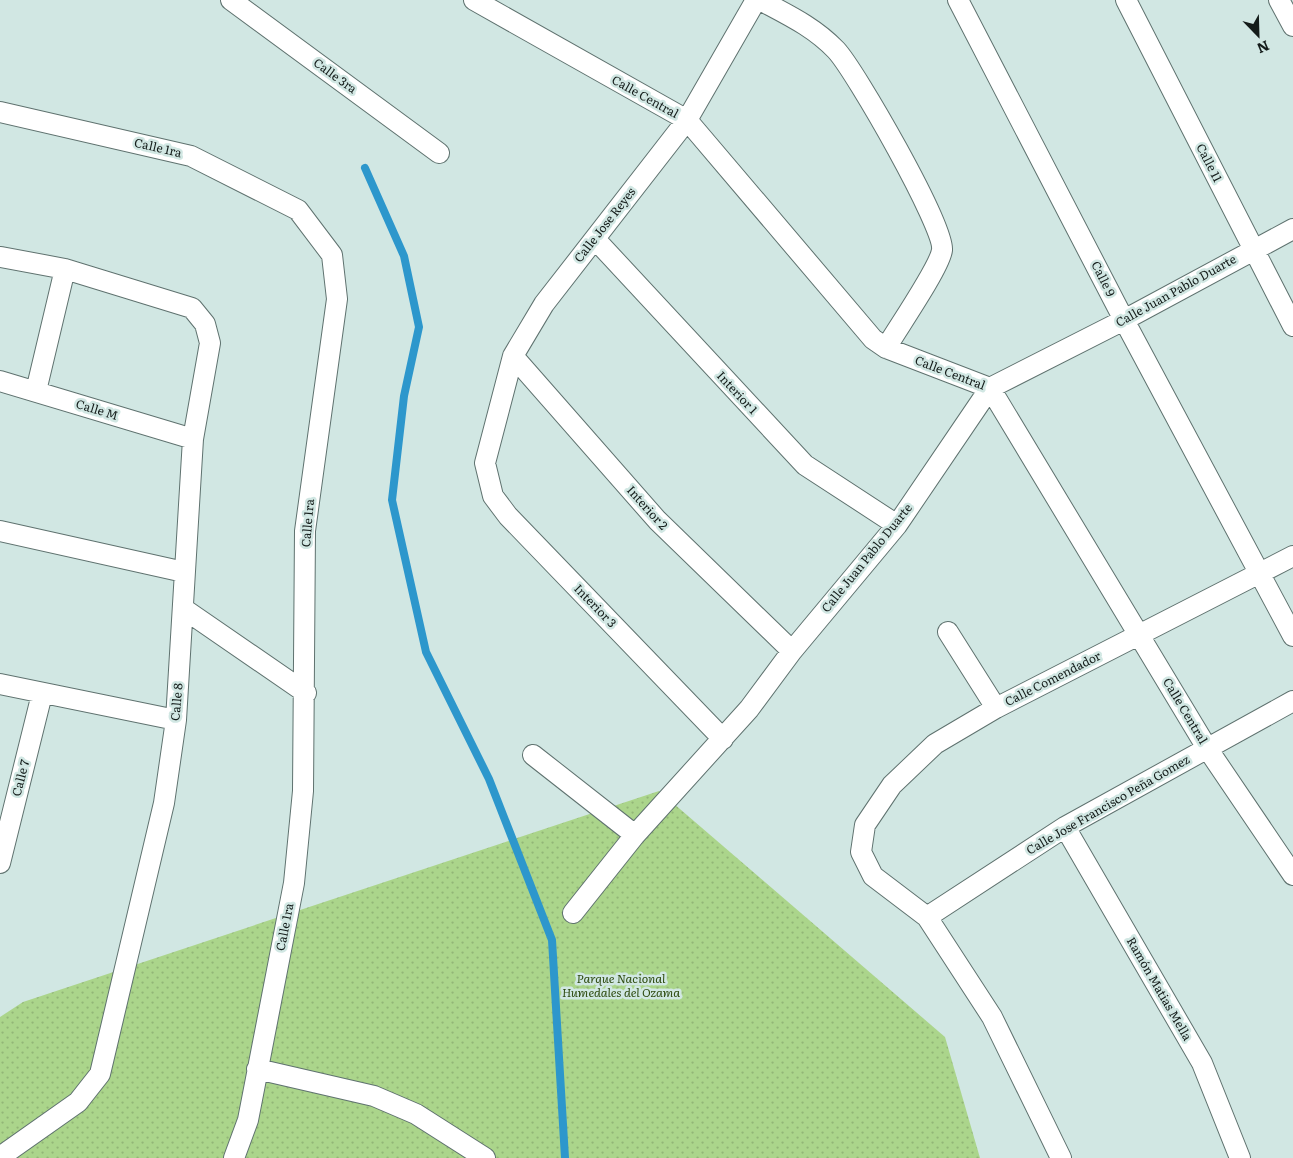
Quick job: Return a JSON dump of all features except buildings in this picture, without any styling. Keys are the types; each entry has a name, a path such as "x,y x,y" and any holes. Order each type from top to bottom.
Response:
{"street":[{"name":"Calle 3ra","path":"231,0 438,152"},
{"name":"Calle Central","path":"474,0 687,120 873,339 886,348 990,388 1141,635 1207,748 1293,875"},
{"name":"Calle Jose Reyes","path":"485,464 513,356 544,304 687,120 756,0"},
{"path":"760,0 810,26 837,51 860,84 903,159 942,241 939,260 886,348"},
{"name":"Calle 9","path":"958,0 1124,320 1293,636"},
{"name":"Calle 11","path":"1126,0 1293,326"},
{"path":"1279,0 1293,26"},
{"name":"Calle 1ra","path":"0,112 191,156 298,210 332,255 337,299 305,531 306,693 303,791 294,883 248,1120 234,1158"},
{"name":"Calle Juan Pablo Duarte","path":"573,913 635,835 749,709 792,651 897,525 990,388 1124,320 1293,229"},
{"name":"Interior 1","path":"595,239 805,465 897,525"},
{"path":"1,256 65,269 36,391"},
{"name":"Calle 8","path":"0,1158 78,1102 100,1074 164,803 176,720 193,439 210,344 205,324 192,308 65,269"},
{"name":"Interior 2","path":"513,356 657,520 792,651"},
{"name":"Calle M","path":"0,381 193,439"},
{"name":"Interior 3","path":"485,464 493,496 508,516 723,738"},
{"path":"0,531 184,572"},
{"name":"Calle Comendador","path":"927,917 873,876 861,852 865,825 892,785 935,744 996,708 1293,556"},
{"path":"184,609 306,693"},
{"path":"948,632 996,708"},
{"path":"0,684 176,720"},
{"name":"Calle 7","path":"0,863 42,694"},
{"name":"Calle Jose Francisco Peña Gomez","path":"927,917 1066,827 1293,701"},
{"path":"533,755 635,835"},
{"name":"Ramón Matias Mella","path":"1066,827 1202,1063 1240,1158"},
{"path":"927,917 992,1017 1060,1158"},
{"path":"257,1069 374,1096 416,1114 484,1158"}],"green space":[{"name":"Parque Nacional Humedales del Ozama","path":"659,791 945,1037 980,1158 0,1158 0,1017 23,1002"}],"waterway":[{"path":"365,168 404,256 419,327 404,396 392,500 426,652 489,779 552,940 565,1158"}]}
